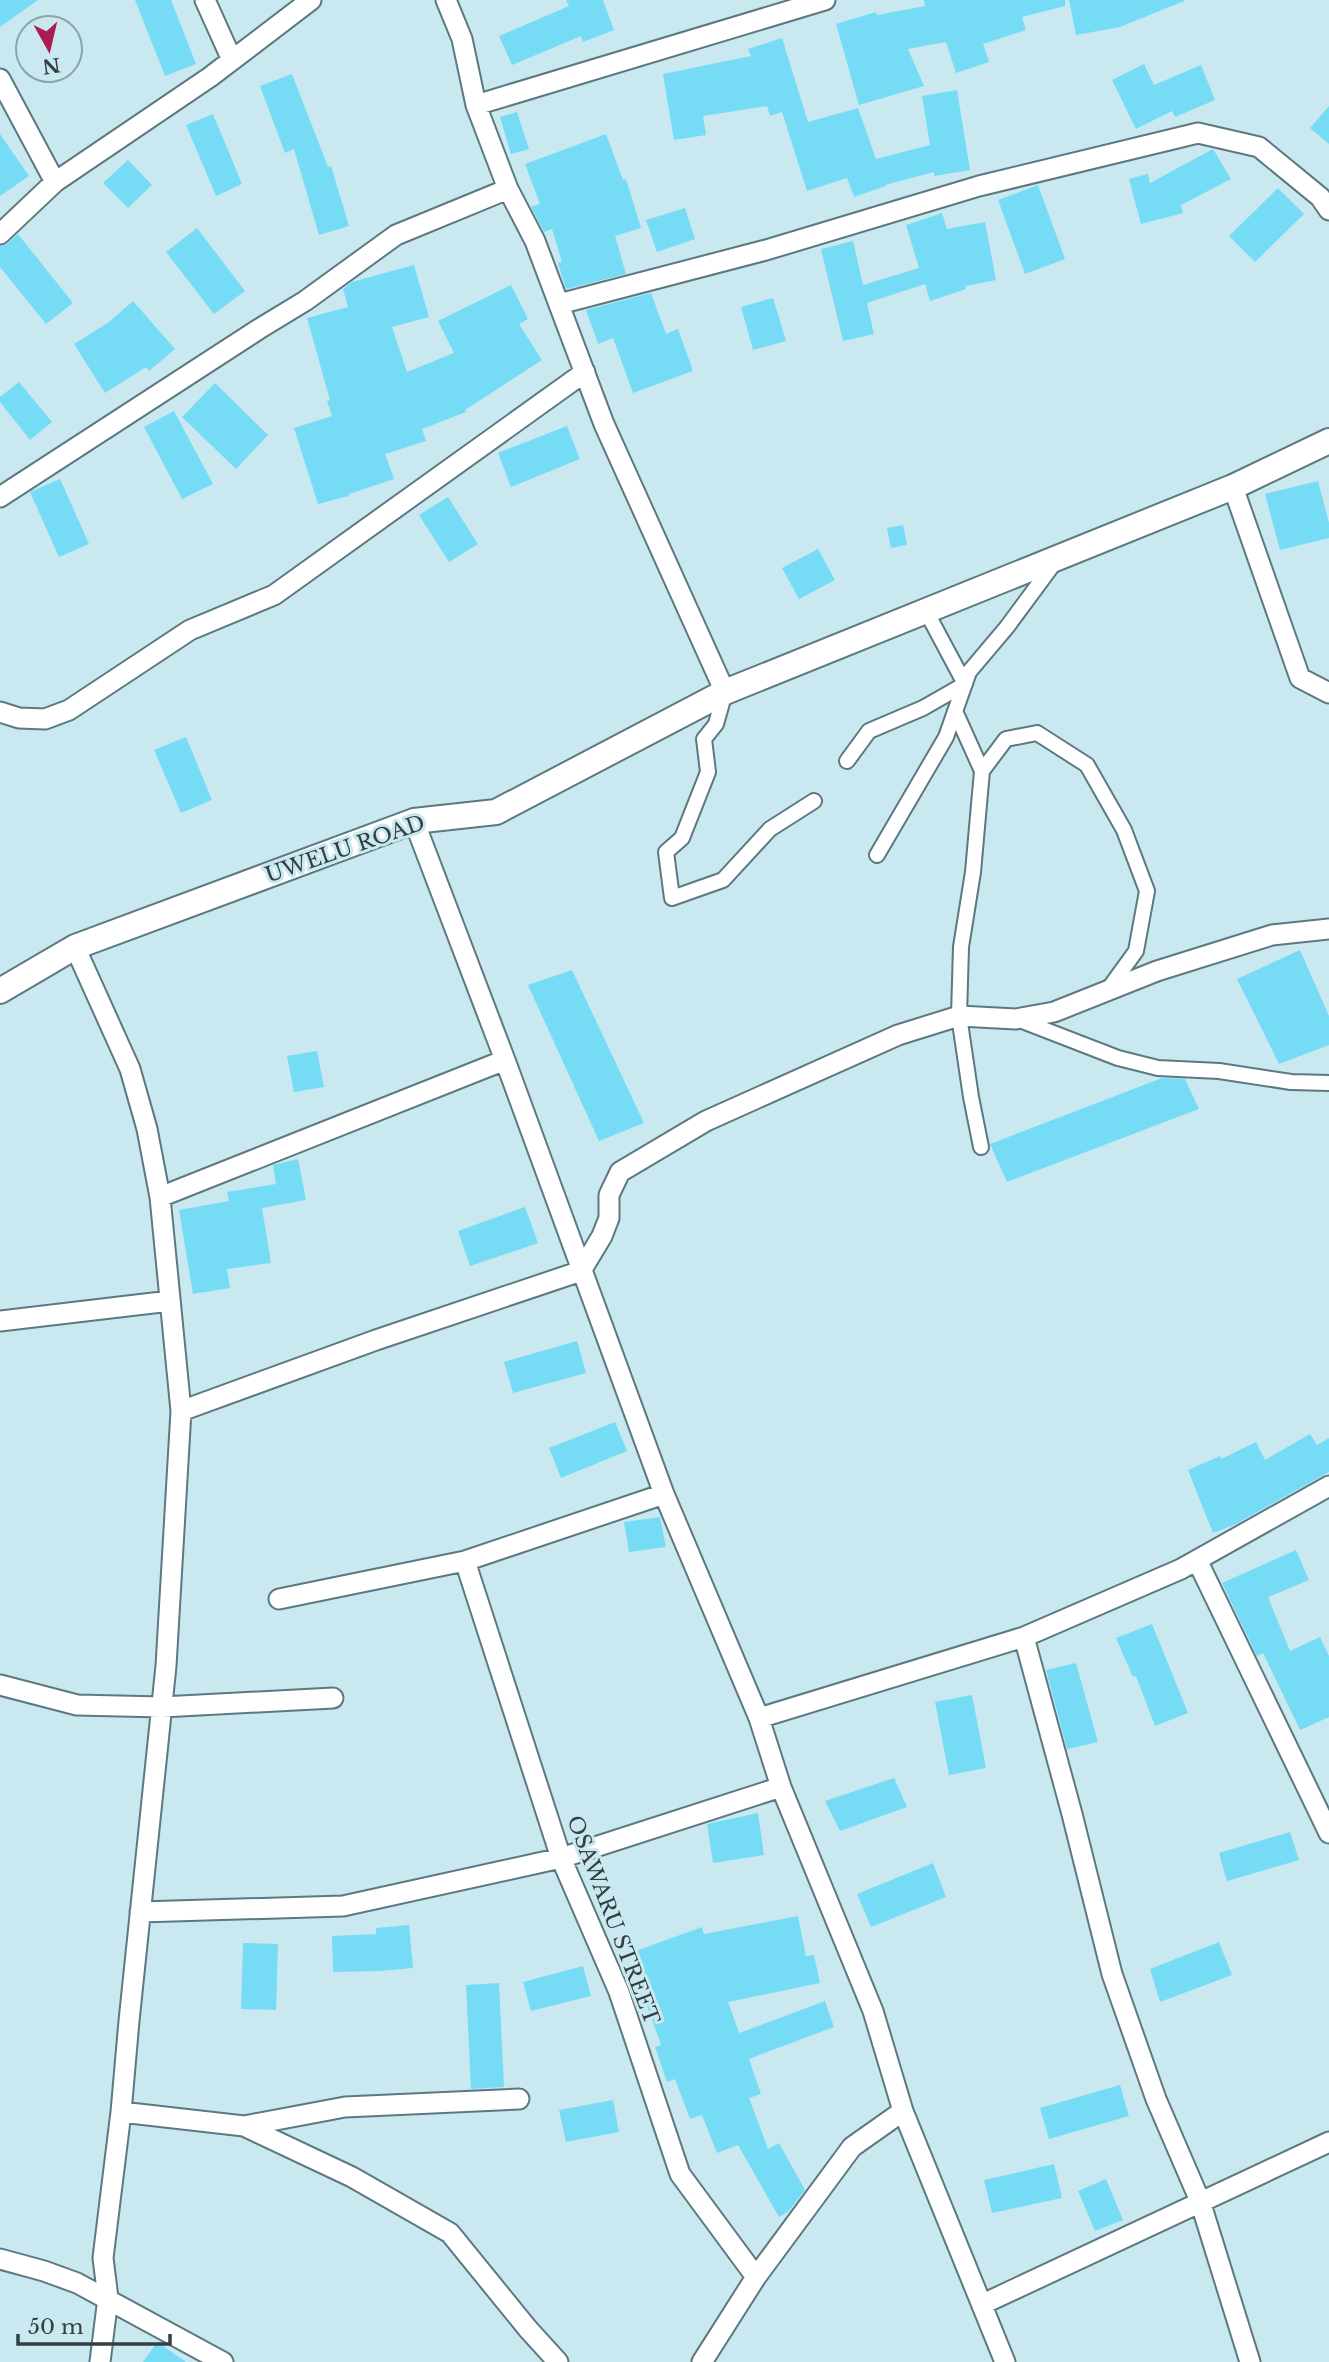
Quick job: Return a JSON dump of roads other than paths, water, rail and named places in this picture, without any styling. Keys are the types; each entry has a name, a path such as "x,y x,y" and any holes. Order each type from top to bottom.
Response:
{"street":[{"path":"205,0 232,60"},
{"path":"0,234 55,182 232,60 311,0"},
{"path":"446,0 462,39 476,105 508,189 535,241 604,424 725,692 716,724 704,739 708,772 682,838 666,852 672,898 723,880 770,828 814,801"},
{"path":"476,105 825,0"},
{"path":"0,79 55,182"},
{"path":"559,304 766,250 979,186 1198,133 1259,147 1320,197 1329,210"},
{"path":"0,497 305,301 396,235 508,189"},
{"path":"0,712 19,718 45,719 69,710 190,631 274,595 585,372"},
{"name":"UWELU ROAD","path":"0,991 75,947 414,821 496,813 725,692 1233,487 1329,442"},
{"path":"1233,487 1300,678 1329,694"},
{"path":"877,855 946,737 969,672 1058,558"},
{"path":"926,611 965,684"},
{"path":"847,761 869,731 923,708 965,684"},
{"path":"955,711 982,771 973,872 961,947 959,1016 981,1147"},
{"path":"982,771 1006,739 1037,733 1087,765 1124,830 1147,891 1136,951 1107,992"},
{"path":"414,821 664,1494 759,1718 781,1787 873,2011 902,2111 1005,2362"},
{"path":"181,1411 376,1340 581,1271 602,1236 609,1218 609,1195 620,1172 706,1121 898,1035 959,1016 1016,1019 1054,1012 1157,971 1272,935 1329,929"},
{"path":"75,947 130,1069 147,1129 160,1197 181,1411 162,1707 121,2112 103,2258 108,2298 100,2362"},
{"path":"1016,1019 1118,1058 1158,1068 1219,1071 1291,1082 1329,1083"},
{"path":"160,1197 505,1060"},
{"path":"0,1321 170,1301"},
{"path":"759,1718 1024,1637 1181,1569 1329,1486"},
{"path":"279,1600 465,1561 664,1494"},
{"path":"1197,1560 1329,1833"},
{"name":"OSAWARU STREET","path":"465,1561 561,1858 619,1992 680,2174 756,2277"},
{"path":"1024,1637 1112,1974 1156,2099 1200,2201 1250,2362"},
{"path":"0,1685 77,1705 162,1707 333,1698"},
{"path":"140,1912 343,1906 561,1858 781,1787"},
{"path":"121,2112 244,2126 345,2107 519,2099"},
{"path":"702,2362 756,2277 852,2147 902,2111"},
{"path":"244,2126 352,2178 450,2233 558,2362"},
{"path":"983,2304 1329,2142"},
{"path":"0,2259 44,2271 108,2298 223,2362"}]}
